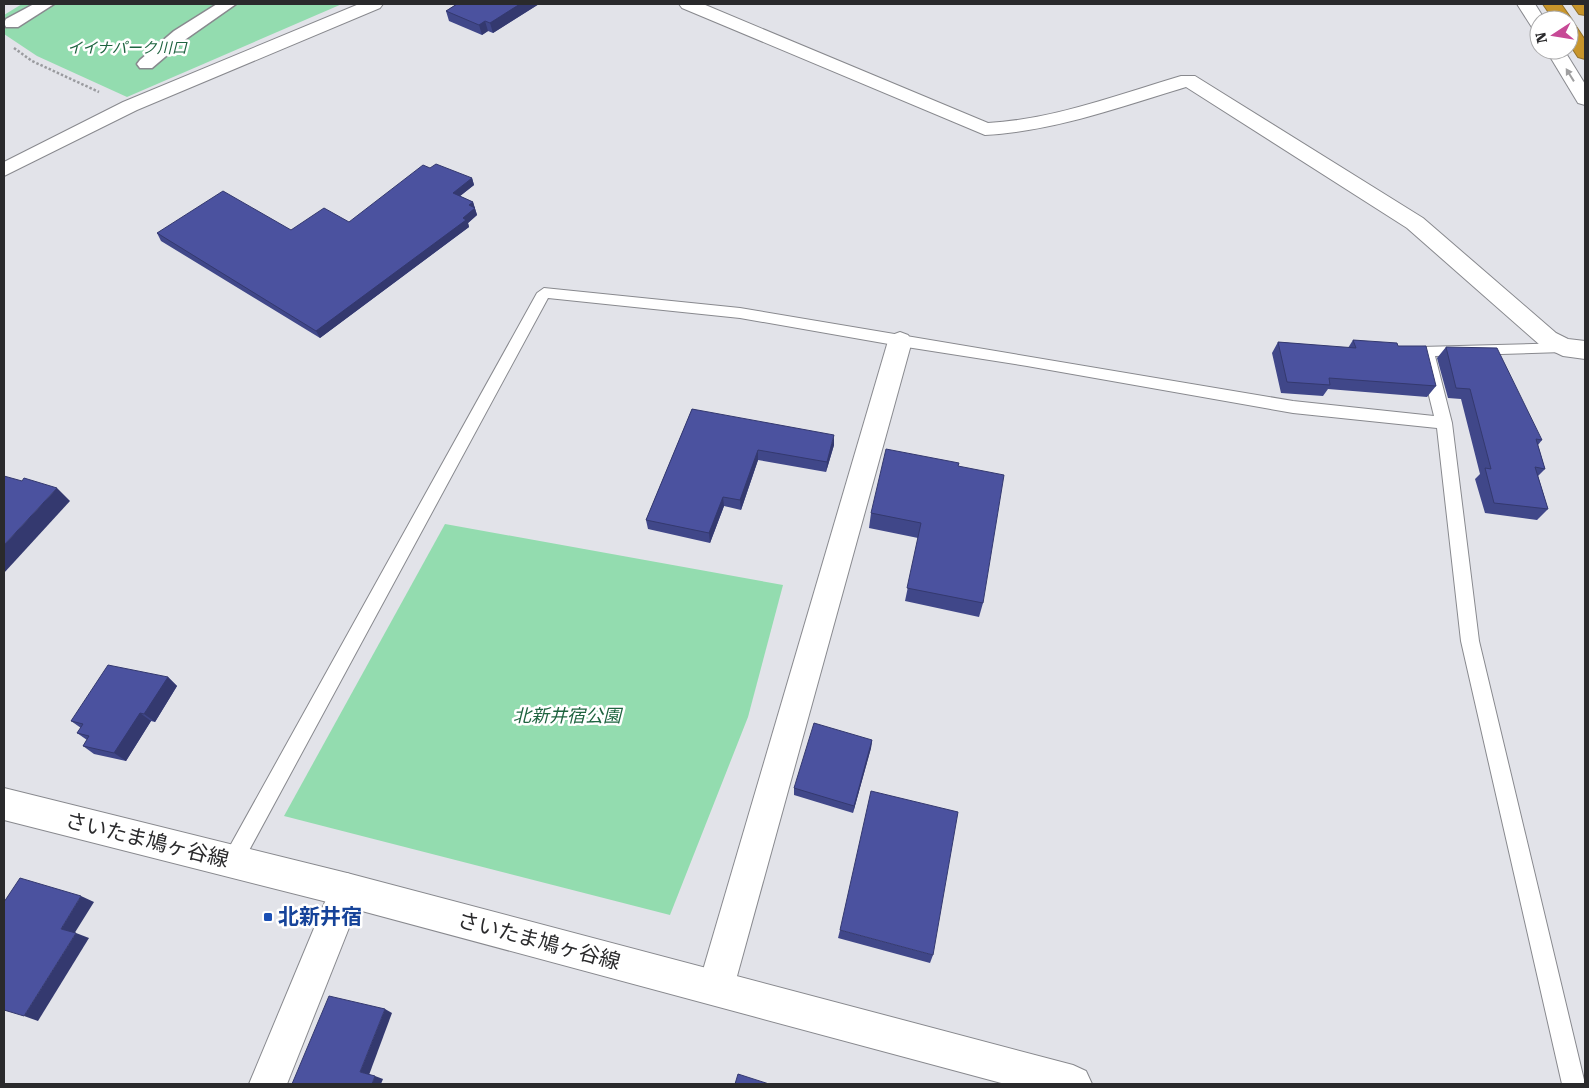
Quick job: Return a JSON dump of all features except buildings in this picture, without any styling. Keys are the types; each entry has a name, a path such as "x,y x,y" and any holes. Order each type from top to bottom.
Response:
{"highway":[{"path":"1581,4 1585,10"}],"street":[{"path":"12,23 46,4"},
{"path":"146,64 174,39 228,4"},
{"path":"4,170 130,106 374,4"},
{"path":"688,4 985,129 1006,129 1046,122 1188,80 1415,223 1548,339 1563,348 1585,350"},
{"path":"1561,60 1585,100"},
{"path":"716,987 900,341"},
{"name":"さいたま鳩ヶ谷線","path":"4,804 347,890 716,987 1073,1084"},
{"path":"268,1084 347,890"}],"lane":[{"path":"232,862 544,293 740,313 900,341 1027,360 1293,407 1444,423"},
{"path":"1563,348 1426,351 1444,423 1470,641 1574,1084"}],"path":[{"path":"11,45 32,61 130,106"}],"green space":[{"name":"イイナパーク川口","path":"22,4 342,4 127,97 37,56 4,34 4,15"},
{"name":"北新井宿公園","path":"445,524 783,585 748,717 670,915 284,816"}],"place":[{"name":"北新井宿","path":"268,917"}]}
